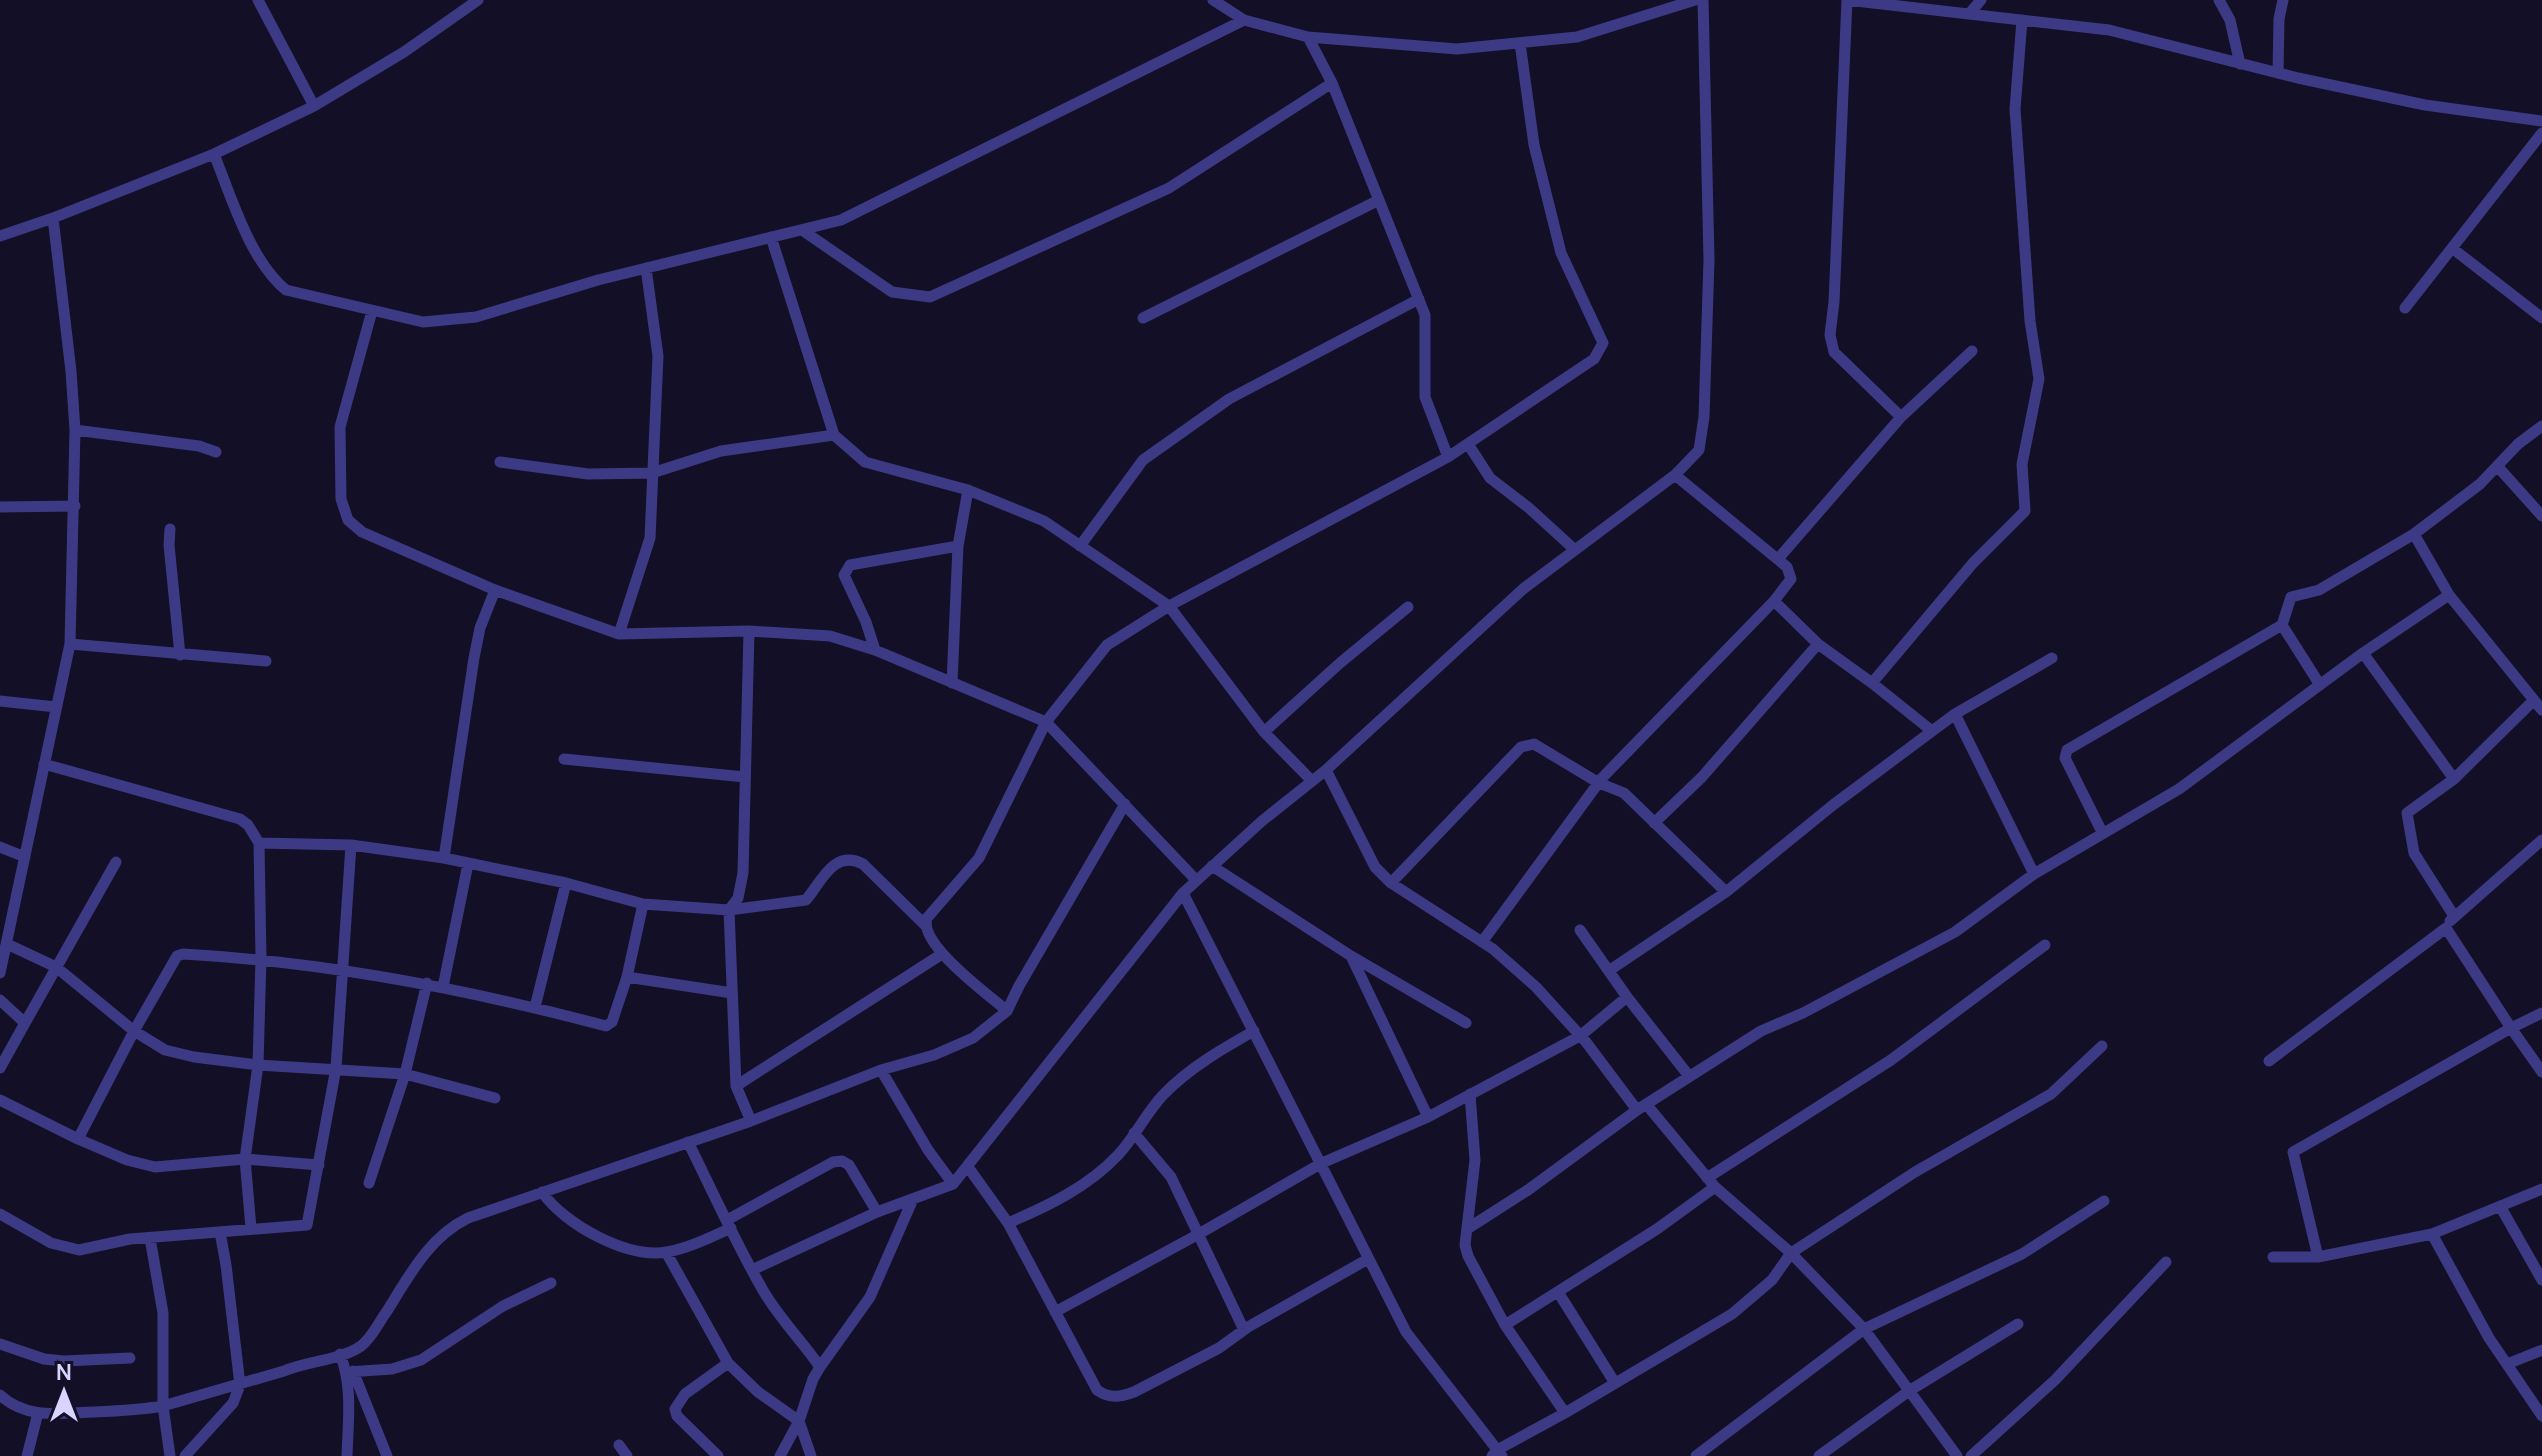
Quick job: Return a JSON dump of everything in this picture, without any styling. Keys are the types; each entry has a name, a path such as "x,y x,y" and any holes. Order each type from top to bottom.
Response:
{"street":[{"path":"258,0 314,106"},
{"path":"0,236 214,154 314,106 404,52 478,0"},
{"path":"1213,0 1244,20 1308,37 1457,49 1577,37 1695,0"},
{"path":"752,1270 877,1212 953,1184 1196,880 1326,770 1523,589 1675,475 1699,450 1704,417 1709,260 1703,0"},
{"path":"1901,417 1834,352 1830,335 1847,0 2109,30 2240,64 2425,105 2542,121"},
{"path":"1969,14 1981,0"},
{"path":"2219,0 2230,20 2240,64"},
{"path":"2278,73 2279,19 2283,0"},
{"path":"214,154 239,217 272,278 286,290 423,322 476,317 646,268 841,220 1244,20"},
{"path":"1872,683 1973,563 2025,511 2022,464 2039,379 2030,321 2015,109 2022,20"},
{"path":"1308,37 1332,83 1425,315 1425,397 1448,457"},
{"path":"1007,1011 942,954 927,934 925,925 927,918 979,858 1046,722 1107,645 1169,606 1448,457 1594,359 1603,343 1561,253 1534,145 1520,43"},
{"path":"802,230 892,292 930,297 1169,188 1332,83"},
{"path":"2405,308 2542,133"},
{"path":"1143,318 1379,200"},
{"path":"0,973 70,644 75,430 53,218"},
{"path":"771,237 834,435 865,462 968,490 1044,521 1169,606 1264,732 1312,781"},
{"path":"2452,248 2542,318"},
{"path":"619,634 650,538 658,356 646,268"},
{"path":"1080,546 1143,460 1229,399 1419,299"},
{"path":"372,311 340,427 341,499 348,520 362,532 495,590 619,634 749,631 830,636 875,650 1046,722 1196,880"},
{"path":"1778,559 1901,417 1972,351"},
{"path":"2102,832 2065,758 2067,750 2282,625 2291,597 2319,590 2414,534 2480,484 2518,444 2542,426"},
{"path":"75,430 199,446 216,452"},
{"path":"500,462 588,474 652,473 721,451 834,435"},
{"path":"1468,444 1490,478 1575,550"},
{"path":"2498,467 2542,516"},
{"path":"1482,942 1599,783 1774,601 1791,579 1787,567 1675,475"},
{"path":"952,683 958,546 968,490"},
{"path":"0,507 75,506"},
{"path":"170,529 180,655"},
{"path":"2414,534 2449,595 2542,710"},
{"path":"875,650 844,575 846,569 850,565 958,546"},
{"path":"444,858 474,658 480,628 495,590"},
{"path":"1467,1229 1528,1190 1641,1107 1761,1031 1803,1013 1955,932 2034,874 2179,789 2363,653 2449,595"},
{"path":"1774,601 1818,644 1932,731"},
{"path":"1264,732 1408,607"},
{"path":"2282,625 2320,685"},
{"path":"749,631 743,873 738,898 729,910 736,1086 751,1121"},
{"path":"70,644 266,661"},
{"path":"1654,823 1702,777 1818,644"},
{"path":"2363,653 2454,779"},
{"path":"1610,970 1726,892 1833,805 1955,714 2052,658"},
{"path":"2454,916 2414,853 2407,813 2454,779 2534,700"},
{"path":"0,701 56,707"},
{"path":"1955,714 2034,874"},
{"path":"1391,883 1521,747 1534,744 1599,783 1624,793 1726,892"},
{"path":"564,759 745,777"},
{"path":"44,764 240,819 248,825 259,843 261,958 258,1065 245,1159 251,1228"},
{"path":"1326,770 1375,867 1391,883 1482,942 1536,987 1711,1182 1791,1253 1864,1329 1957,1456"},
{"path":"0,1395 19,1409 57,1415 163,1406 360,1347 373,1333 431,1245 450,1226 751,1121 973,1038 1007,1011 1125,804"},
{"path":"2269,1061 2446,928 2454,916 2542,840"},
{"path":"259,843 351,845 444,858 566,883 643,904 729,910 806,900 829,869 843,860 856,860 925,925"},
{"path":"0,1216 66,1249 79,1250 150,1238 307,1225 336,1068 351,845"},
{"path":"0,847 25,857"},
{"path":"0,1068 116,862"},
{"path":"443,987 468,864"},
{"path":"1212,866 1351,956 1466,1023"},
{"path":"535,1007 566,883"},
{"path":"1183,893 1406,1332 1496,1454 1732,1314 1772,1280 1791,1253 1915,1172 2051,1094 2102,1046"},
{"path":"78,1139 177,956 261,958 341,969 427,983 609,1026 627,977 643,904"},
{"path":"2446,928 2542,1072"},
{"path":"1580,930 1627,997 1689,1076"},
{"path":"7,944 56,967 134,1031 165,1050 258,1065 405,1074 495,1098"},
{"path":"1505,1325 1657,1229 1711,1182 1891,1060 2045,945"},
{"path":"736,1086 942,954"},
{"path":"1351,956 1428,1117"},
{"path":"627,977 732,993"},
{"path":"369,1183 405,1074 427,983"},
{"path":"1055,1312 1322,1163 1428,1117 1580,1036 1627,997"},
{"path":"0,1000 25,1023"},
{"path":"2318,1257 2293,1152 2542,1013"},
{"path":"1008,1223 1081,1187 1119,1154 1162,1096 1184,1076 1219,1050 1254,1031"},
{"path":"881,1070 928,1150 953,1184"},
{"path":"1470,1094 1475,1160 1465,1245 1468,1256 1505,1325 1565,1413"},
{"path":"0,1100 78,1139 127,1160 155,1167 245,1159 319,1165"},
{"path":"1134,1133 1171,1177 1244,1330"},
{"path":"688,1142 752,1270 788,1328 810,1351 820,1367"},
{"path":"542,1192 566,1218 606,1240 649,1253 666,1252 729,1224 833,1162 842,1161 849,1165 877,1212"},
{"path":"968,1167 1008,1223 1097,1390 1105,1396 1119,1397 1134,1392 1219,1348 1244,1330 1368,1259"},
{"path":"2273,1257 2318,1257 2432,1234 2542,1189"},
{"path":"780,1456 799,1421 813,1379 870,1297 913,1199"},
{"path":"1696,1456 1864,1329 2022,1254 2104,1201"},
{"path":"2500,1206 2542,1280"},
{"path":"185,1456 233,1403 240,1385 220,1232"},
{"path":"2432,1234 2489,1338 2537,1400 2542,1416"},
{"path":"150,1238 163,1313 163,1406 170,1456"},
{"path":"666,1252 728,1363 758,1392 799,1421 811,1456"},
{"path":"1971,1456 2055,1380 2166,1262"},
{"path":"350,1372 392,1369 421,1360 503,1306 551,1283"},
{"path":"1558,1292 1615,1383"},
{"path":"1819,1456 1909,1391 2018,1324"},
{"path":"0,1344 44,1359 130,1358"},
{"path":"2507,1364 2542,1350"},
{"path":"340,1354 387,1456"},
{"path":"718,1456 677,1416 675,1409 685,1394 728,1363"},
{"path":"347,1456 350,1372"},
{"path":"27,1456 38,1413"},
{"path":"619,1445 627,1456"}]}
